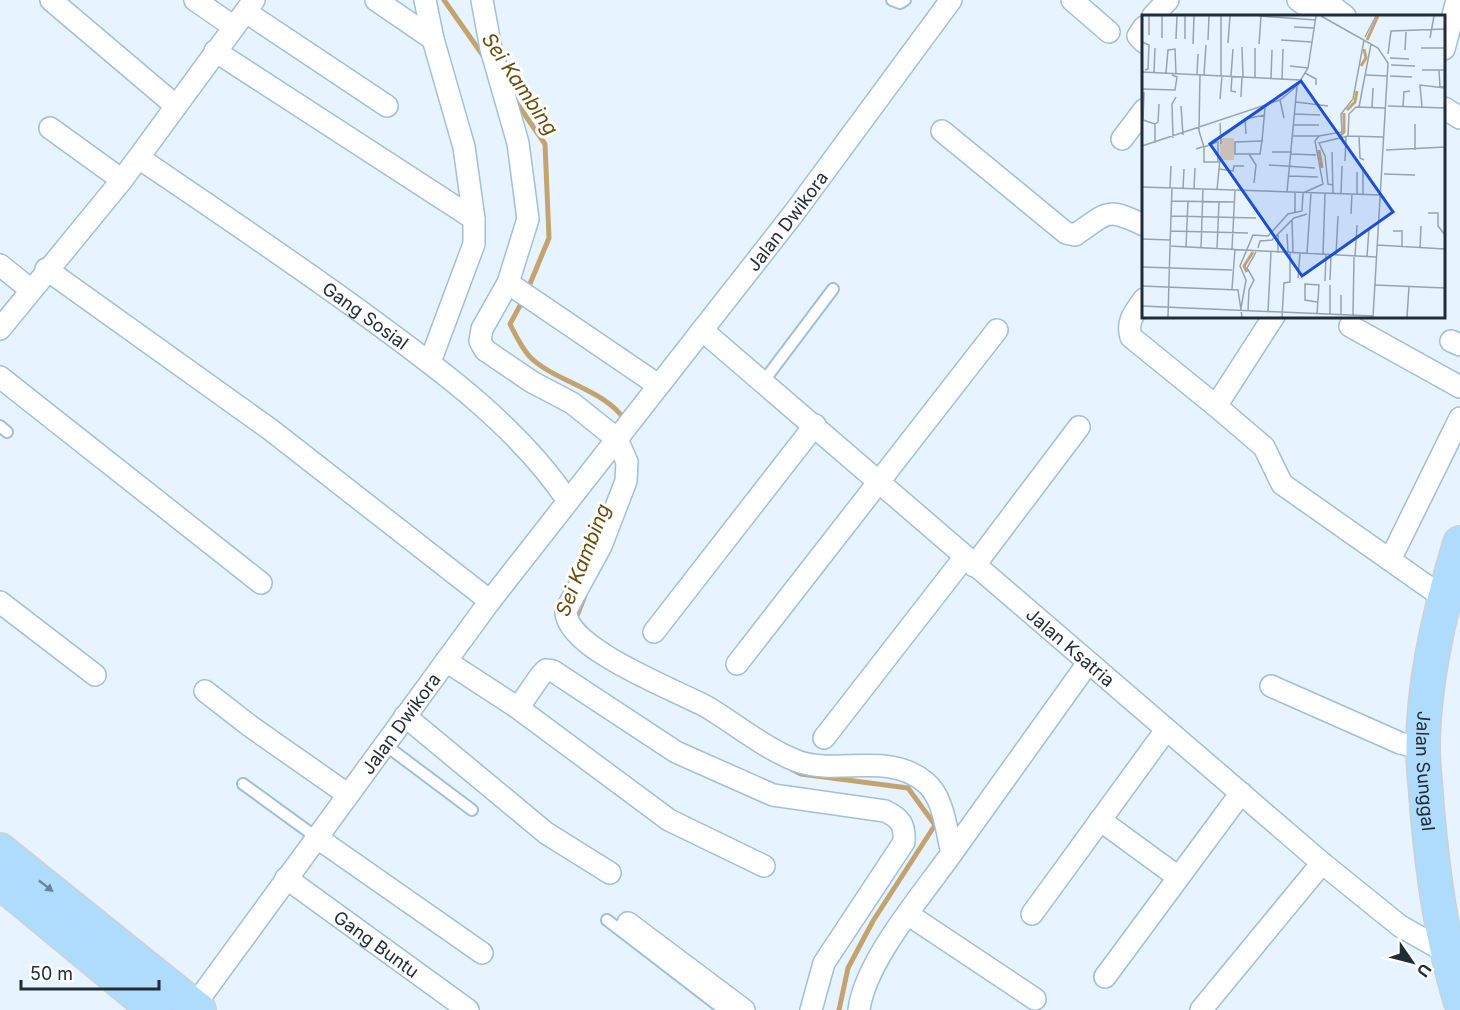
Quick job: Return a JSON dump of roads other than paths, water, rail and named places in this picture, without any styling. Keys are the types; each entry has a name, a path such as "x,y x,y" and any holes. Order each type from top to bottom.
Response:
{"main road":[{"name":"Jalan Sunggal","path":"1460,543 1426,705 1423,749 1437,908 1446,952 1460,1000"},
{"path":"0,850 155,1010"},
{"path":"0,882 77,927 196,1008"}],"street":[{"path":"51,0 176,106"},
{"path":"195,0 244,13 387,106"},
{"path":"376,0 433,39"},
{"path":"425,0 433,39 464,147 474,219 474,244 430,362"},
{"path":"482,0 491,49 518,142 528,219 508,283 482,329 480,341 485,350 532,382 572,403 614,442 627,462 626,481 601,546 566,610 566,619 572,631 625,667 671,692 705,706 759,741 799,761 845,768 883,764 925,781 938,797 952,853"},
{"name":"Jalan Dwikora","path":"196,1008 286,878 490,601 794,213 951,0"},
{"path":"1072,0 1109,32"},
{"path":"1154,15 1168,0"},
{"path":"1298,0 1319,15"},
{"path":"1324,0 1345,15"},
{"path":"1445,42 1457,0"},
{"path":"0,327 122,180 244,13"},
{"path":"216,51 474,219"},
{"path":"1445,109 1460,118"},
{"path":"1122,139 1142,111"},
{"path":"50,128 122,180"},
{"path":"942,130 1066,233 1075,235 1107,213 1114,212 1142,225"},
{"name":"Gang Sosial","path":"139,158 289,259 430,362 573,496"},
{"path":"0,265 31,290"},
{"path":"46,269 271,430 490,601"},
{"path":"508,283 658,385"},
{"path":"1142,301 1129,325 1131,337 1264,447 1282,484 1390,560 1451,587"},
{"path":"1216,406 1273,318"},
{"path":"1350,326 1460,387"},
{"name":"Jalan Ksatria","path":"702,330 1322,864 1400,926 1446,952"},
{"path":"737,664 997,330"},
{"path":"0,377 261,584"},
{"path":"1390,560 1460,418"},
{"path":"654,632 815,425"},
{"path":"824,738 1079,427"},
{"path":"0,602 95,675"},
{"path":"446,661 518,708 669,820 764,866"},
{"path":"859,1010 861,999 878,959 1088,663"},
{"path":"518,708 541,675 546,670 553,671 676,752 773,795 885,811 899,818 904,830 904,842 824,963 811,1010"},
{"path":"1271,686 1400,743 1423,749"},
{"path":"205,691 250,726 347,794"},
{"path":"405,716 546,833 610,873"},
{"path":"1032,914 1166,730"},
{"path":"1105,977 1241,793"},
{"path":"1100,820 1178,877"},
{"path":"316,837 482,953"},
{"path":"1201,1010 1322,864"},
{"name":"Gang Buntu","path":"286,878 468,1010"},
{"path":"909,915 1035,999"},
{"path":"628,923 744,1010"}],"lane":[{"path":"892,0 900,3 905,0"},
{"path":"763,382 833,289"},
{"path":"384,744 472,810"},
{"path":"243,784 316,837"},
{"path":"607,920 724,1010"}],"waterway":[{"name":"Sei Kambing","path":"444,0 484,57"},
{"name":"Sei Kambing","path":"514,99 545,144 549,238 527,291"},
{"name":"Sei Kambing","path":"523,300 510,324 530,357 552,373 605,400 624,419"},
{"name":"Sei Kambing","path":"576,618 584,598"},
{"name":"Sei Kambing","path":"793,770 801,774 908,788 935,825 873,921 848,968 839,1010"}]}
